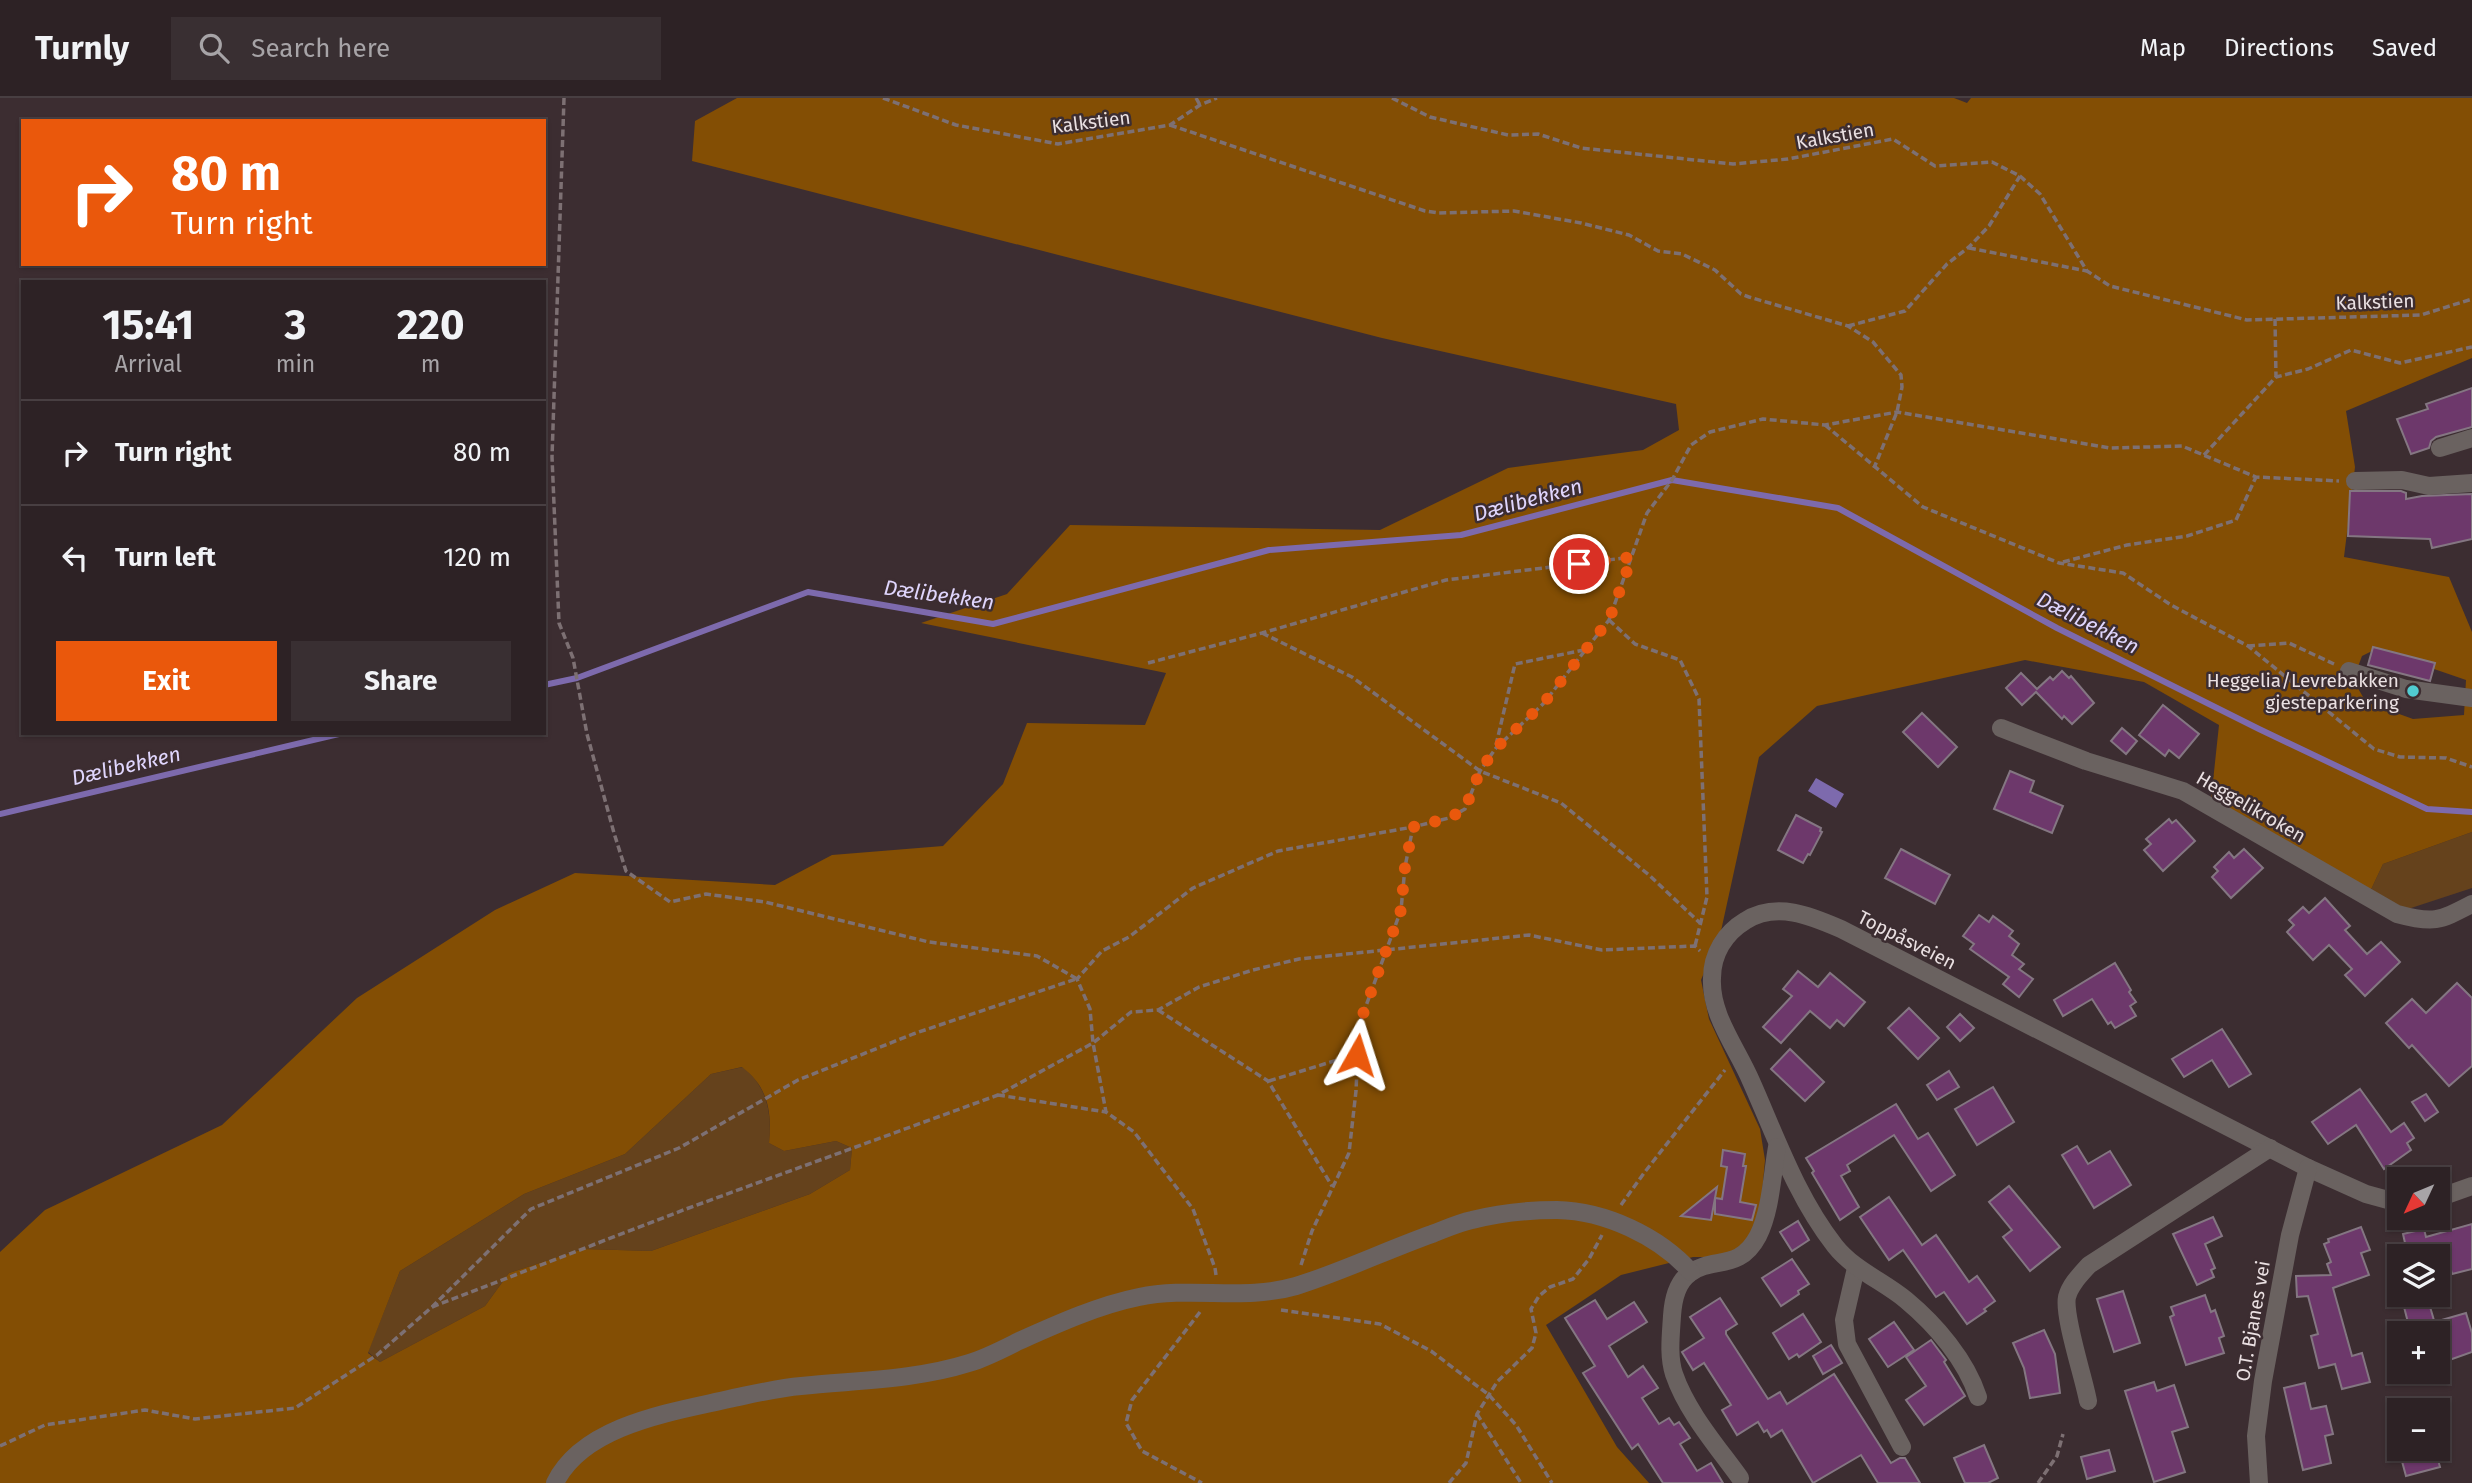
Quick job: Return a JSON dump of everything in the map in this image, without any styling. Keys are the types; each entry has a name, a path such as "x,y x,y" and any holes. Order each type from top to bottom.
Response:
{"street":[{"path":"2440,448 2472,438"},
{"path":"2355,481 2402,480 2430,486 2472,483"},
{"path":"2349,671 2406,689 2472,698"},
{"name":"Heggelikroken","path":"2001,728 2086,761 2183,791 2397,914 2419,920 2442,919 2472,904"},
{"name":"Toppåsveien","path":"1978,1397 1973,1380 1938,1332 1907,1301 1857,1268 1835,1246 1807,1204 1777,1147 1751,1080 1714,1000 1711,980 1713,961 1728,935 1740,924 1766,912 1787,911 1841,929 2308,1168 2366,1194 2387,1200"},
{"path":"1740,1478 1690,1406 1674,1374 1671,1347 1675,1296 1682,1281 1692,1272 1725,1264 1745,1253 1758,1236 1777,1147"},
{"path":"2088,1401 2068,1315 2067,1299 2073,1284 2089,1265 2270,1148"},
{"name":"O.T. Bjanes vei","path":"2259,1483 2256,1436 2263,1381 2290,1235 2308,1168"},
{"path":"2450,1194 2472,1186"},
{"path":"555,1483 573,1456 594,1441 638,1423 688,1408 798,1386 924,1375 972,1363 1031,1336 1137,1297 1174,1291 1250,1294 1295,1286 1471,1220 1558,1210 1611,1220 1642,1234 1678,1256 1692,1272"},
{"path":"1857,1268 1844,1321 1847,1344 1902,1447"}],"path":[{"path":"564,98 552,457 559,623 573,658 587,734 626,871 670,902 706,894 765,902 929,942 1037,956 1077,979 1090,1009 1093,1043 1107,1112"},
{"name":"Kalkstien","path":"883,98 956,125 1058,144 1170,125 1200,105 1217,98"},
{"path":"1196,98 1200,105"},
{"name":"Kalkstien","path":"1392,98 1430,117 1508,135 1538,134 1581,148 1732,164 1788,159 1893,139 1935,166 1992,162 2020,176 2040,194 2087,271 2110,286 2247,320 2421,314 2472,299"},
{"path":"1170,125 1425,211 1514,211 1629,235 1658,251 1682,254 1715,270 1741,294 1849,326 1873,342 1900,375 1902,387 1897,412 1874,468"},
{"path":"1849,326 1905,311 1947,264 1969,247 1989,226 2020,176"},
{"path":"1969,247 2087,271"},
{"path":"2275,319 2276,377"},
{"path":"2204,455 2276,377 2308,369 2351,350 2400,363 2472,347"},
{"path":"0,1446 44,1425 145,1410 195,1419 295,1408 377,1355 432,1307 531,1209 679,1148 799,1080 913,1034 1077,979 1102,951 1129,937 1193,888 1278,851 1413,827 1449,818 1465,809 1480,771 1496,748 1543,704 1609,620 1647,513 1672,480 1691,445 1710,432 1763,419 1825,425 1897,412 2110,448 2182,446 2256,477 2355,481"},
{"path":"1825,425 1923,507 2059,563 2123,573 2171,605 2248,646 2374,750 2400,757 2446,758 2472,767"},
{"path":"2059,563 2127,545 2187,536 2236,520 2256,477"},
{"path":"1148,663 1446,580 1632,557"},
{"path":"432,1307 686,1209 998,1095 1093,1043 1131,1012 1158,1010 1199,987 1253,970 1299,959 1529,935 1602,950 1695,946 1707,897 1699,699 1681,660 1635,644 1609,620"},
{"path":"1262,633 1352,677 1480,771 1561,803 1649,875 1700,923"},
{"path":"2248,646 2289,643 2349,671"},
{"path":"1496,748 1515,664 1586,650"},
{"path":"1295,1286 1312,1231 1349,1153 1359,1025 1401,910 1405,867 1413,827"},
{"path":"1158,1010 1268,1081 1333,1187"},
{"path":"1268,1081 1357,1055"},
{"path":"1449,1483 1466,1463 1477,1414 1497,1382 1532,1348 1536,1333 1531,1309 1539,1296 1550,1287 1573,1279 1589,1259 1611,1220 1644,1173 1738,1055"},
{"path":"998,1095 1107,1112 1134,1132 1193,1209 1216,1268 1218,1291 1132,1400 1126,1423 1142,1451 1202,1483"},
{"path":"1271,1308 1380,1324 1431,1351 1489,1395 1516,1425 1552,1483"},
{"path":"1477,1414 1521,1483"},
{"path":"2038,1483 2057,1456 2063,1434"}],"shaded area":[{"path":"737,98 1954,98 1967,103 1971,98 2472,98 2472,358 2346,411 2355,467 2344,557 2449,577 2472,632 2472,832 2383,864 2367,898 2211,800 2219,725 2144,682 2025,660 1817,706 1759,757 1721,931 1701,980 1709,1019 1760,1129 1765,1160 1761,1205 1754,1230 1743,1247 1723,1257 1693,1257 1621,1275 1546,1325 1617,1447 1649,1483 0,1483 0,1252 45,1210 222,1125 357,998 495,910 575,873 775,885 832,855 943,846 1003,784 1027,723 1145,725 1166,673 921,623 1007,594 1070,525 1380,530 1508,468 1643,450 1679,430 1676,404 1382,338 692,161 695,121","holes":["2376,649 2466,680 2464,715 2413,719 2366,702 2353,680 2362,656","742,1067 763,1091 769,1110 769,1143 784,1151 836,1141 852,1148 850,1170 810,1194 651,1251 583,1249 509,1273 485,1306 380,1362 368,1353 400,1271 524,1194 625,1154 711,1074"]},
{"path":"1816,778 1844,794 1836,808 1808,791"},
{"path":"2472,832 2472,888 2405,910 2367,898 2383,864"},
{"path":"743,1067 763,1092 770,1121 769,1143 784,1151 836,1141 852,1148 850,1170 810,1194 651,1251 583,1249 509,1273 485,1306 380,1362 368,1352 400,1271 524,1194 625,1154 711,1074"}],"building":[{"path":"2472,388 2472,427 2436,437 2429,448 2411,454 2397,419 2428,409 2426,404"},
{"path":"2350,491 2401,491 2406,493 2406,499 2472,494 2472,539 2432,548 2430,539 2348,536"},
{"path":"2373,647 2435,663 2430,681 2368,665"},
{"path":"2062,671 2069,678 2071,676 2094,703 2072,724 2064,716 2062,719 2036,692 2022,705 2006,688 2021,673 2037,689 2050,677 2053,680"},
{"path":"2163,705 2199,734 2179,758 2169,750 2165,756 2139,735"},
{"path":"1922,713 1957,747 1938,767 1903,732"},
{"path":"2122,728 2137,741 2126,754 2111,741"},
{"path":"2010,771 2034,781 2030,792 2063,806 2052,833 1994,809"},
{"path":"1796,815 1821,828 1822,832 1803,863 1778,850"},
{"path":"2169,819 2172,823 2176,820 2195,841 2163,871 2144,850 2151,844 2146,839"},
{"path":"1901,849 1950,875 1935,904 1885,878"},
{"path":"2244,849 2263,868 2231,898 2212,877 2218,871 2214,867 2229,852 2234,858"},
{"path":"2325,898 2350,926 2345,930 2367,954 2381,942 2400,962 2365,996 2345,975 2352,969 2329,945 2313,960 2287,932 2294,925 2289,920 2303,907 2309,913"},
{"path":"1979,915 1989,922 1993,916 2013,931 2009,936 2019,944 2012,955 2024,964 2019,969 2033,979 2019,997 2003,984 2009,977 1970,949 1974,944 1963,936"},
{"path":"2115,963 2136,1002 2130,1006 2136,1016 2115,1028 2111,1022 2108,1024 2092,999 2063,1016 2054,1000"},
{"path":"1798,971 1818,987 1830,973 1865,1002 1844,1026 1837,1020 1830,1028 1810,1011 1781,1043 1763,1027 1792,996 1783,989"},
{"path":"2457,983 2472,998 2472,1066 2449,1086 2412,1045 2409,1048 2386,1023 2412,999 2426,1013"},
{"path":"1909,1008 1939,1038 1918,1059 1888,1028"},
{"path":"1960,1014 1974,1028 1960,1041 1947,1027"},
{"path":"2222,1029 2251,1074 2229,1087 2212,1060 2184,1077 2172,1059"},
{"path":"1790,1049 1824,1082 1805,1101 1771,1069"},
{"path":"1949,1071 1959,1087 1937,1100 1927,1085"},
{"path":"1993,1087 2014,1122 1977,1145 1955,1109"},
{"path":"2360,1089 2391,1132 2404,1123 2414,1138 2407,1143 2411,1150 2384,1169 2356,1125 2328,1144 2312,1122"},
{"path":"2426,1094 2438,1112 2425,1121 2412,1102"},
{"path":"1896,1104 1918,1139 1928,1133 1955,1175 1931,1191 1894,1135 1847,1165 1850,1171 1841,1176 1859,1207 1840,1220 1806,1158"},
{"path":"2077,1146 2088,1164 2110,1151 2131,1185 2094,1208 2062,1155"},
{"path":"1723,1150 1745,1154 1743,1166 1746,1166 1740,1202 1756,1205 1752,1220 1715,1214 1715,1198 1722,1199 1727,1167 1721,1166"},
{"path":"2009,1186 2060,1247 2030,1271 2003,1237 2012,1230 1989,1202"},
{"path":"1717,1187 1711,1220 1681,1216"},
{"path":"1889,1197 1922,1245 1936,1235 1969,1282 1977,1276 1995,1301 1984,1309 1986,1311 1967,1324 1944,1292 1936,1297 1903,1250 1889,1260 1860,1217"},
{"path":"2213,1217 2222,1236 2205,1244 2215,1268 2211,1270 2214,1277 2197,1285 2173,1234"},
{"path":"1798,1221 1809,1240 1792,1251 1780,1232"},
{"path":"2472,1224 2472,1269 2452,1274 2450,1244 2405,1244 2403,1234 2424,1230 2426,1237"},
{"path":"2361,1227 2370,1250 2361,1253 2369,1275 2333,1288 2352,1356 2362,1353 2370,1382 2342,1389 2335,1364 2319,1368 2311,1336 2318,1334 2308,1296 2297,1297 2296,1276 2331,1275 2327,1264 2331,1262 2324,1244 2329,1242 2328,1239"},
{"path":"1792,1259 1809,1284 1781,1306 1762,1278"},
{"path":"2123,1291 2140,1343 2114,1352 2097,1299"},
{"path":"2205,1295 2211,1312 2215,1310 2224,1336 2219,1338 2224,1353 2186,1365 2170,1317 2174,1315 2171,1307"},
{"path":"1720,1298 1737,1324 1726,1331 1726,1334 1768,1399 1780,1392 1787,1404 1834,1374 1891,1463 1905,1458 1920,1483 1878,1483 1861,1455 1813,1483 1782,1430 1771,1437 1758,1422 1737,1435 1722,1410 1731,1405 1704,1363 1693,1370 1682,1352 1704,1338 1690,1317"},
{"path":"1595,1300 1607,1319 1634,1302 1647,1322 1609,1346 1628,1377 1643,1366 1658,1388 1642,1398 1659,1424 1669,1418 1674,1425 1679,1422 1690,1438 1680,1444 1697,1471 1711,1463 1723,1483 1663,1483 1638,1444 1632,1449 1583,1373 1595,1366 1565,1318"},
{"path":"2404,1307 2430,1307 2434,1321 2408,1321"},
{"path":"2466,1313 2472,1333 2472,1352 2450,1360 2450,1321 2438,1321"},
{"path":"1803,1314 1821,1342 1799,1357 1797,1354 1789,1359 1773,1333"},
{"path":"1894,1322 1914,1350 1888,1367 1869,1339"},
{"path":"2044,1330 2055,1354 2060,1393 2030,1398 2024,1368 2013,1343"},
{"path":"1931,1340 1946,1360 1944,1362 1965,1396 1924,1425 1906,1400 1926,1386 1906,1357"},
{"path":"1831,1345 1842,1363 1823,1374 1813,1356"},
{"path":"2154,1382 2157,1391 2174,1385 2188,1427 2172,1432 2185,1472 2154,1482 2125,1391"},
{"path":"2305,1383 2311,1409 2326,1406 2333,1434 2325,1436 2331,1463 2303,1470 2284,1388"},
{"path":"1984,1445 1998,1478 1988,1483 1965,1483 1954,1458"},
{"path":"2109,1450 2115,1471 2087,1479 2081,1457"},
{"path":"2402,1461 2438,1461 2440,1467 2406,1476"}],"waterway":[{"name":"Dælibekken","path":"546,685 577,678 808,592 993,624 1269,550 1461,535 1672,480 1838,508 2057,628 2259,729 2427,809 2472,812"},
{"name":"Dælibekken","path":"0,814 335,735"}],"place":[{"name":"Heggelia/Levrebakken gjesteparkering","path":"2413,691"}],"route":[{"path":"1357,1055 1359,1025 1401,910 1405,867 1413,827 1449,818 1465,809 1480,771 1496,748 1543,704 1609,620 1632,557 1579,564"}]}
